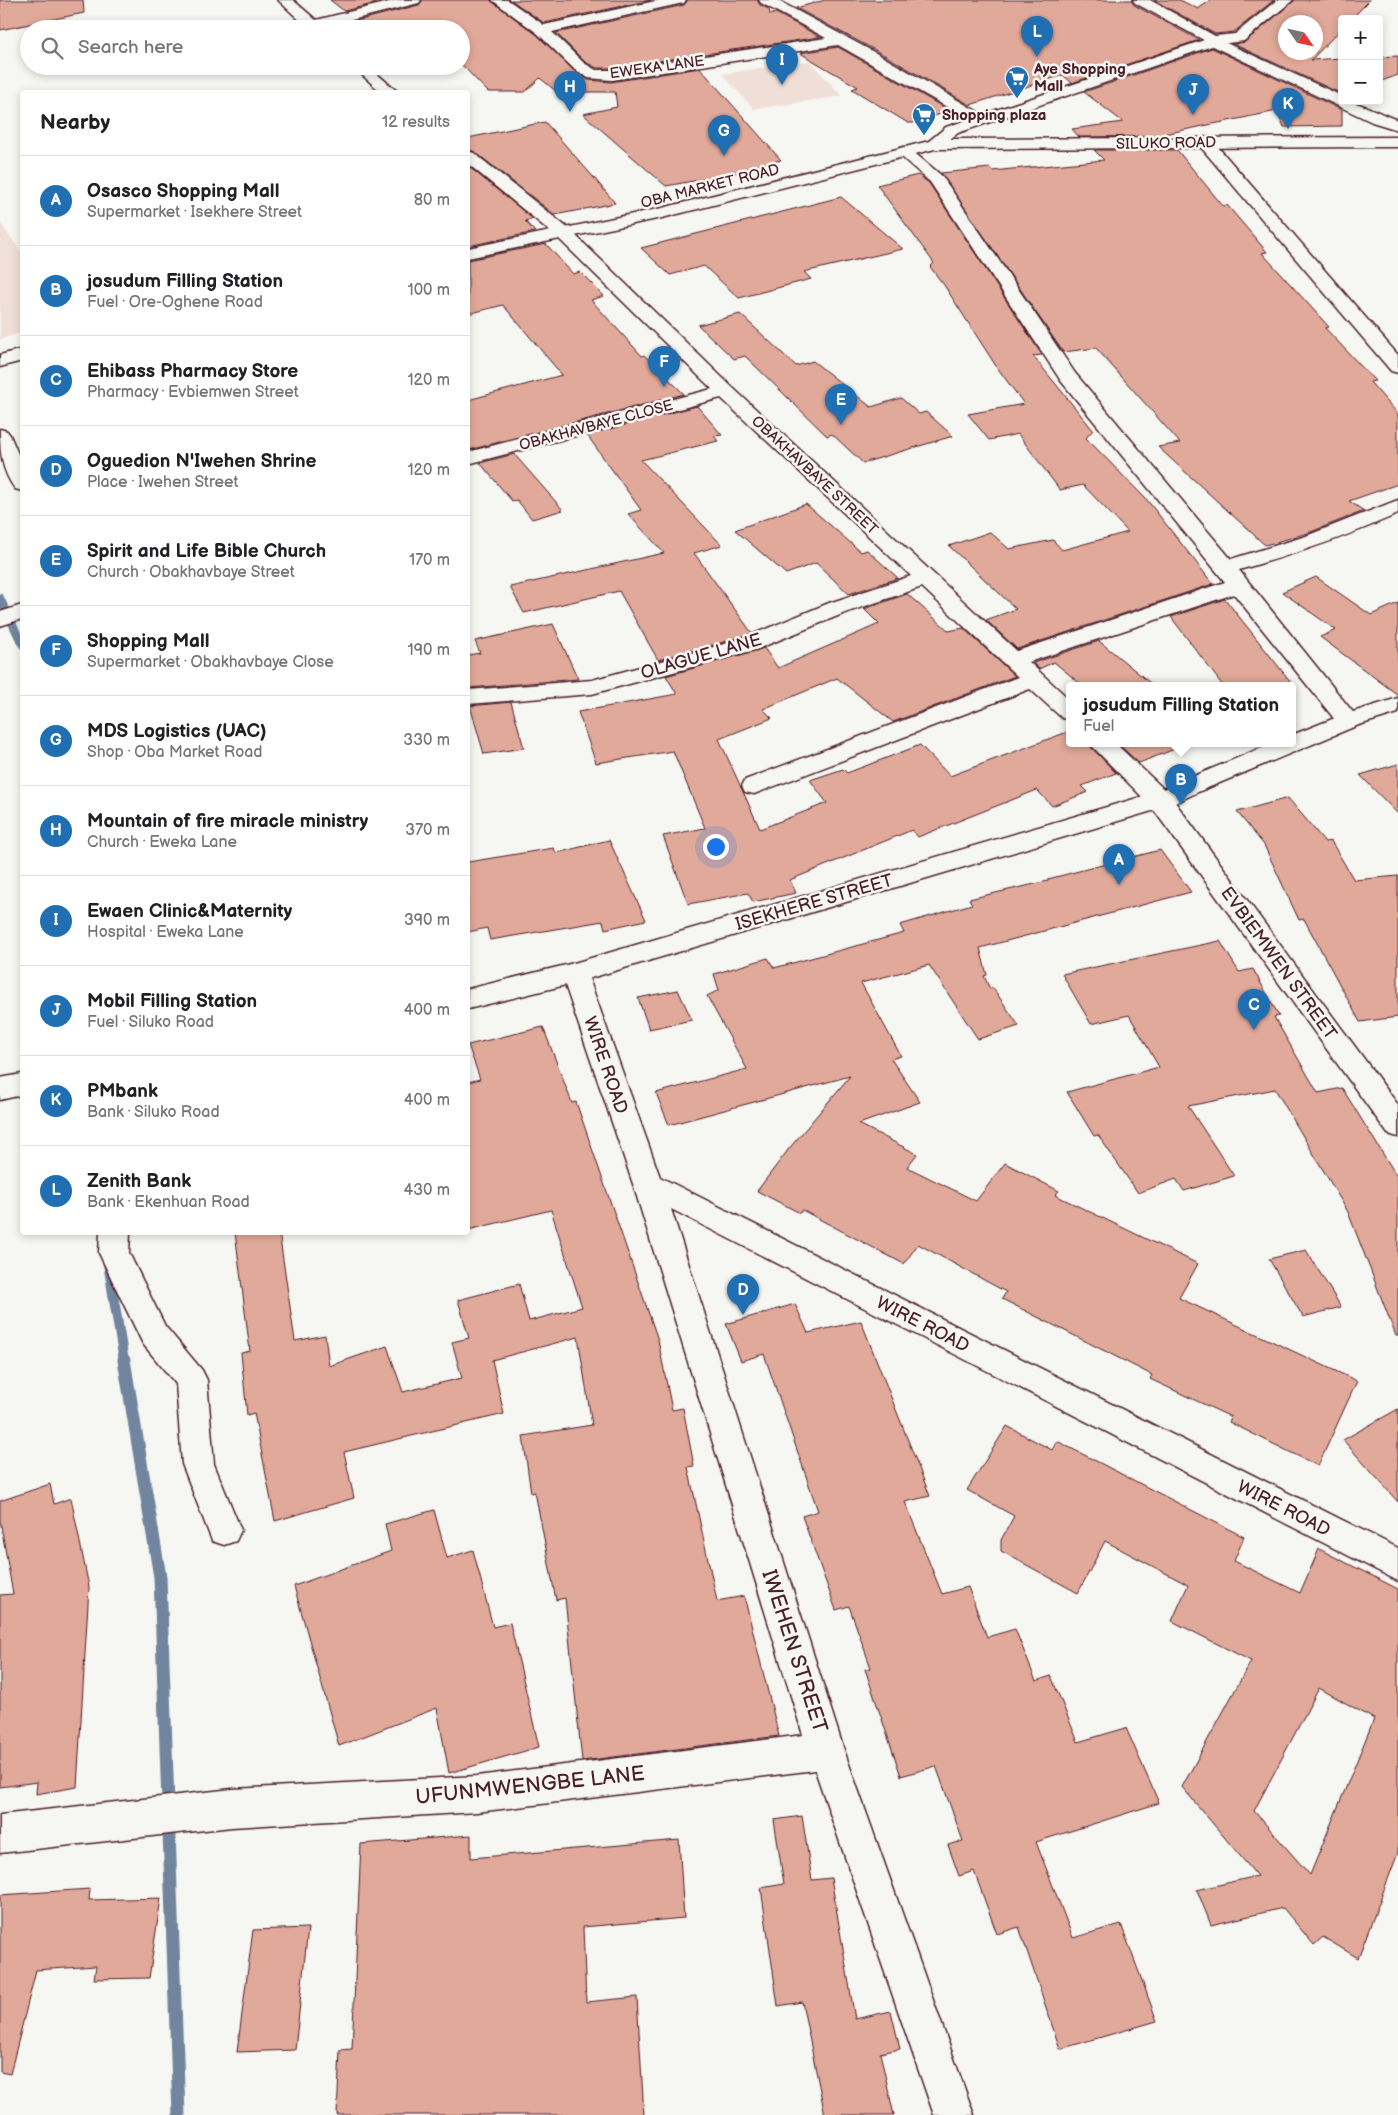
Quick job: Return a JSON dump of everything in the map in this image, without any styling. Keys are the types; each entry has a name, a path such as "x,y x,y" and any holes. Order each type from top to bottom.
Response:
{"street":[{"path":"285,0 308,20"},
{"path":"341,20 414,0"},
{"name":"EWEKA LANE","path":"499,0 542,30 579,66 593,75 611,74 840,40"},
{"path":"542,30 679,0"},
{"path":"1140,0 1213,41 1378,118 1398,125"},
{"path":"935,144 952,130 1213,41 1239,38 1286,0"},
{"path":"774,1 981,120"},
{"path":"1213,41 1218,32 1225,27"},
{"path":"370,75 388,90"},
{"path":"1009,111 1009,124 1016,132 1044,145"},
{"name":"OBA MARKET ROAD","path":"470,252 921,132 952,130"},
{"path":"1205,142 1398,367"},
{"name":"SILUKO ROAD","path":"935,144 1398,142"},
{"name":"OBA MARKET ROAD","path":"470,241 662,213 935,144"},
{"path":"904,152 936,179 1068,377 1226,567 1238,586 1348,721"},
{"name":"OBAKHAVBAYE STREET","path":"470,158 558,229 725,391 1066,709"},
{"path":"0,347 20,342"},
{"path":"0,361 20,355"},
{"name":"OBAKHAVBAYE CLOSE","path":"470,457 725,391"},
{"path":"0,435 20,480"},
{"path":"1226,567 1273,554 1351,527 1398,506"},
{"name":"OLAGUE LANE","path":"470,697 592,688 747,645 838,608 926,578"},
{"path":"1014,660 1238,586"},
{"path":"754,786 1034,679"},
{"name":"ISEKHERE STREET","path":"1296,742 1348,721 1398,705"},
{"path":"1105,747 1160,800"},
{"name":"ISEKHERE STREET","path":"470,999 574,973 1160,800 1188,786 1284,747"},
{"name":"EVBIEMWEN STREET","path":"1160,800 1398,1126"},
{"name":"WIRE ROAD","path":"574,973 648,1184 1398,1566"},
{"path":"0,1089 20,1085"},
{"name":"IWEHEN STREET","path":"648,1184 826,1750 954,2115"},
{"path":"115,1235 114,1252 154,1335 191,1380 198,1464 224,1530"},
{"name":"UFUNMWENGBE LANE","path":"0,1834 232,1808 477,1794 826,1750"}],"shaded area":[{"path":"809,61 842,96 754,109 722,74"},
{"path":"0,223 20,250 20,334 0,339"}],"building":[{"path":"0,0 83,0 84,13 49,20 20,20 20,26 0,30"},
{"path":"330,0 389,0 344,11"},
{"path":"423,0 490,0 536,34 573,70 588,80 611,82 700,68 781,160 747,169 747,171 666,186 583,114 617,107 615,92 557,92 540,78 525,92 488,92 470,73 470,20 360,20 419,5"},
{"path":"511,0 651,0 544,23"},
{"path":"688,0 757,0 760,5 769,9 770,15 776,13 820,37 611,68 597,68 585,62 556,33 684,5"},
{"path":"825,0 1131,0 1134,5 1199,40 1072,83 1063,75 970,105 886,56 796,8"},
{"path":"1154,0 1180,0 1198,9 1211,0 1274,0 1234,32 1215,34"},
{"path":"1295,0 1370,0 1355,15 1338,15 1338,32 1323,48 1323,15 1278,15 1278,60 1338,58 1338,92 1233,44 1245,42"},
{"path":"838,47 950,111 908,123 852,89 858,87 800,53"},
{"path":"1212,48 1342,110 1342,126 1284,127 1277,111 1164,134 1166,136 1079,137 1072,129 1123,122 1084,92"},
{"path":"1398,56 1398,75 1383,81 1383,60 1383,57"},
{"path":"545,122 615,203 555,215 470,150 470,138"},
{"path":"1094,150 1177,150 1223,206 1227,205 1267,252 1262,253 1329,327 1325,328 1375,381 1370,382 1398,414 1398,484 1349,501 1364,511 1308,533 1265,545 1158,447 1180,443 1096,348 1063,352 941,173 990,168 992,171 1104,160"},
{"path":"470,168 533,219 525,221 535,232 470,246"},
{"path":"918,175 929,183 1042,355 1033,356 1093,430 1086,438 1147,500 1213,584 1017,649 986,620 1016,609 949,546 990,532 1009,549 1053,540 1062,550 1128,532 1083,485 1060,490 1018,434 989,440 968,414 1024,404 996,366 944,285 930,267 934,263 877,185"},
{"path":"841,197 903,249 804,272 811,279 739,298 704,266 670,275 641,248"},
{"path":"546,244 573,274 580,272 604,296 591,300 642,356 644,355 684,394 470,450 470,399 562,375 503,305 470,313 470,260"},
{"path":"740,314 796,366 813,361 871,407 901,398 919,414 926,412 953,436 863,463 832,434 827,436 745,356 734,359 698,325"},
{"path":"697,406 722,435 714,436 718,441 641,460 722,545 694,553 752,633 658,660 619,591 524,613 510,587 664,553 628,514 641,510 587,435"},
{"path":"514,454 563,510 532,519 517,500 512,501 480,463"},
{"path":"806,504 861,552 867,550 898,578 849,594 816,563 786,574 735,530"},
{"path":"1316,577 1371,615 1398,603 1398,695 1320,637 1336,630 1282,592"},
{"path":"907,594 949,631 963,628 1015,676 893,722 837,678 763,709 772,718 719,739 760,829 827,803 810,780 843,769 847,773 920,745 950,776 1066,732 1066,747 1091,747 1116,773 1082,786 1088,792 1052,806 1037,790 918,837 912,830 790,880 796,893 753,902 748,893 688,904 663,836 705,828 673,751 596,763 578,712 677,694 666,676 764,648 778,668 879,624 864,609"},
{"path":"1225,599 1291,682 1220,682 1171,617"},
{"path":"553,624 578,679 470,688 470,655 480,653 475,641"},
{"path":"1099,641 1149,682 1078,682 1054,662 1039,669 1033,663"},
{"path":"511,702 524,748 484,754 470,706"},
{"path":"1121,747 1180,747 1139,763"},
{"path":"1398,764 1398,814 1360,775"},
{"path":"1288,798 1325,842 1331,841 1354,880 1398,876 1398,1017 1360,1022 1304,919 1299,920 1264,845 1237,812"},
{"path":"609,840 646,920 605,929 603,921 490,940 487,928 470,932 470,862 554,848 556,853"},
{"path":"1160,850 1191,892 980,948 987,975 984,976 990,989 993,988 1019,1026 978,1039 929,965 861,983 901,1056 891,1059 920,1102 859,1124 917,1154 907,1167 976,1201 1005,1163 1059,1191 1055,1195 1198,1264 1179,1298 1357,1381 1318,1466 1229,1422 1231,1417 1150,1379 1152,1375 1002,1299 1006,1292 918,1244 904,1264 802,1210 800,1213 757,1191 787,1151 850,1076 669,1125 656,1093 747,1069 707,996 719,990 714,974 768,958 774,968 904,933 900,925 972,904 969,899 1048,881 1048,879"},
{"path":"1220,941 1239,972 1253,969 1279,1016 1274,1017 1318,1093 1342,1088 1398,1178 1398,1336 1396,1336 1348,1212 1275,1089 1188,1106 1234,1176 1184,1191 1176,1179 1138,1193 1098,1135 1094,1136 1067,1092 1159,1067 1129,1015 1091,1024 1062,974"},
{"path":"678,990 692,1020 649,1029 638,998"},
{"path":"543,1027 572,1103 576,1102 658,1340 672,1410 683,1408 694,1466 688,1467 717,1601 744,1596 779,1736 582,1761 565,1598 556,1600 535,1492 531,1493 523,1436 592,1425 578,1337 492,1360 504,1414 344,1452 354,1498 275,1521 254,1413 247,1415 241,1353 250,1351 235,1235 279,1235 295,1341 325,1335 329,1366 387,1346 403,1392 462,1378 452,1342 469,1338 458,1300 519,1284 529,1321 582,1307 551,1210 470,1230 470,1082 480,1079 470,1051 470,1045"},
{"path":"1306,1250 1341,1307 1303,1317 1269,1259"},
{"path":"795,1304 808,1333 861,1321 930,1496 905,1502 942,1594 968,1587 987,1637 1015,1629 1036,1681 1051,1676 1078,1742 1126,1728 1159,1803 1036,1842 1073,1938 1121,1924 1157,2021 1060,2049 1019,1927 997,1934 974,1871 959,1876 948,1845 963,1841 936,1766 901,1776 865,1669 871,1668 849,1606 836,1610 802,1516 818,1511 764,1354 741,1361 726,1324"},
{"path":"1398,1409 1398,1502 1343,1440"},
{"path":"1007,1426 1052,1450 1057,1441 1244,1537 1234,1561 1300,1593 1319,1549 1398,1589 1398,1853 1358,1958 1323,1937 1314,1945 1283,1908 1211,1925 1197,1890 1257,1876 1182,1787 1251,1661 1172,1621 1188,1585 1105,1541 1078,1593 1001,1551 1001,1540 1014,1516 967,1490","holes":["1319,1688 1374,1719 1310,1875 1254,1811"]},
{"path":"50,1484 54,1504 71,1498 89,1587 77,1787 36,1794 37,1782 0,1787 0,1595 13,1594 0,1520 0,1501"},
{"path":"434,1510 447,1558 473,1550 493,1627 510,1623 539,1747 449,1773 437,1708 339,1746 294,1586 391,1551 385,1524"},
{"path":"802,1816 812,1880 831,1878 855,2019 891,2011 900,2049 880,2053 894,2115 825,2115 802,2002 778,2006 761,1888 784,1884 774,1820"},
{"path":"471,1835 471,1858 679,1840 684,1918 583,1927 586,2002 637,1997 644,2115 337,2115 340,2050 352,2049 361,1844"},
{"path":"90,1889 89,1900 161,1898 149,1978 94,1979 96,1966 36,1970 10,2074 0,2072 0,1895"},
{"path":"308,1928 295,2050 237,2052 253,1930"}],"waterway":[{"path":"0,598 20,640"},
{"path":"108,1263 124,1361"},
{"path":"124,1360 160,1577 179,2115"}],"place":[{"name":"Zenith Bank","path":"1037,57"},
{"name":"Ewaen Clinic&Maternity","path":"782,85"},
{"name":"Aye Shopping Mall","path":"1017,99"},
{"name":"Mountain of fire miracle ministry","path":"570,112"},
{"name":"Mobil Filling Station","path":"1193,115"},
{"name":"PMbank","path":"1288,129"},
{"name":"Shopping plaza","path":"924,136"},
{"name":"MDS Logistics (UAC)","path":"724,156"},
{"name":"Shopping Mall","path":"664,387"},
{"name":"Spirit and Life Bible Church","path":"841,425"},
{"name":"josudum Filling Station","path":"1181,805"},
{"name":"Osasco Shopping Mall","path":"1119,885"},
{"name":"Ehibass Pharmacy Store","path":"1254,1030"},
{"name":"Oguedion N'Iwehen Shrine","path":"743,1315"}]}
